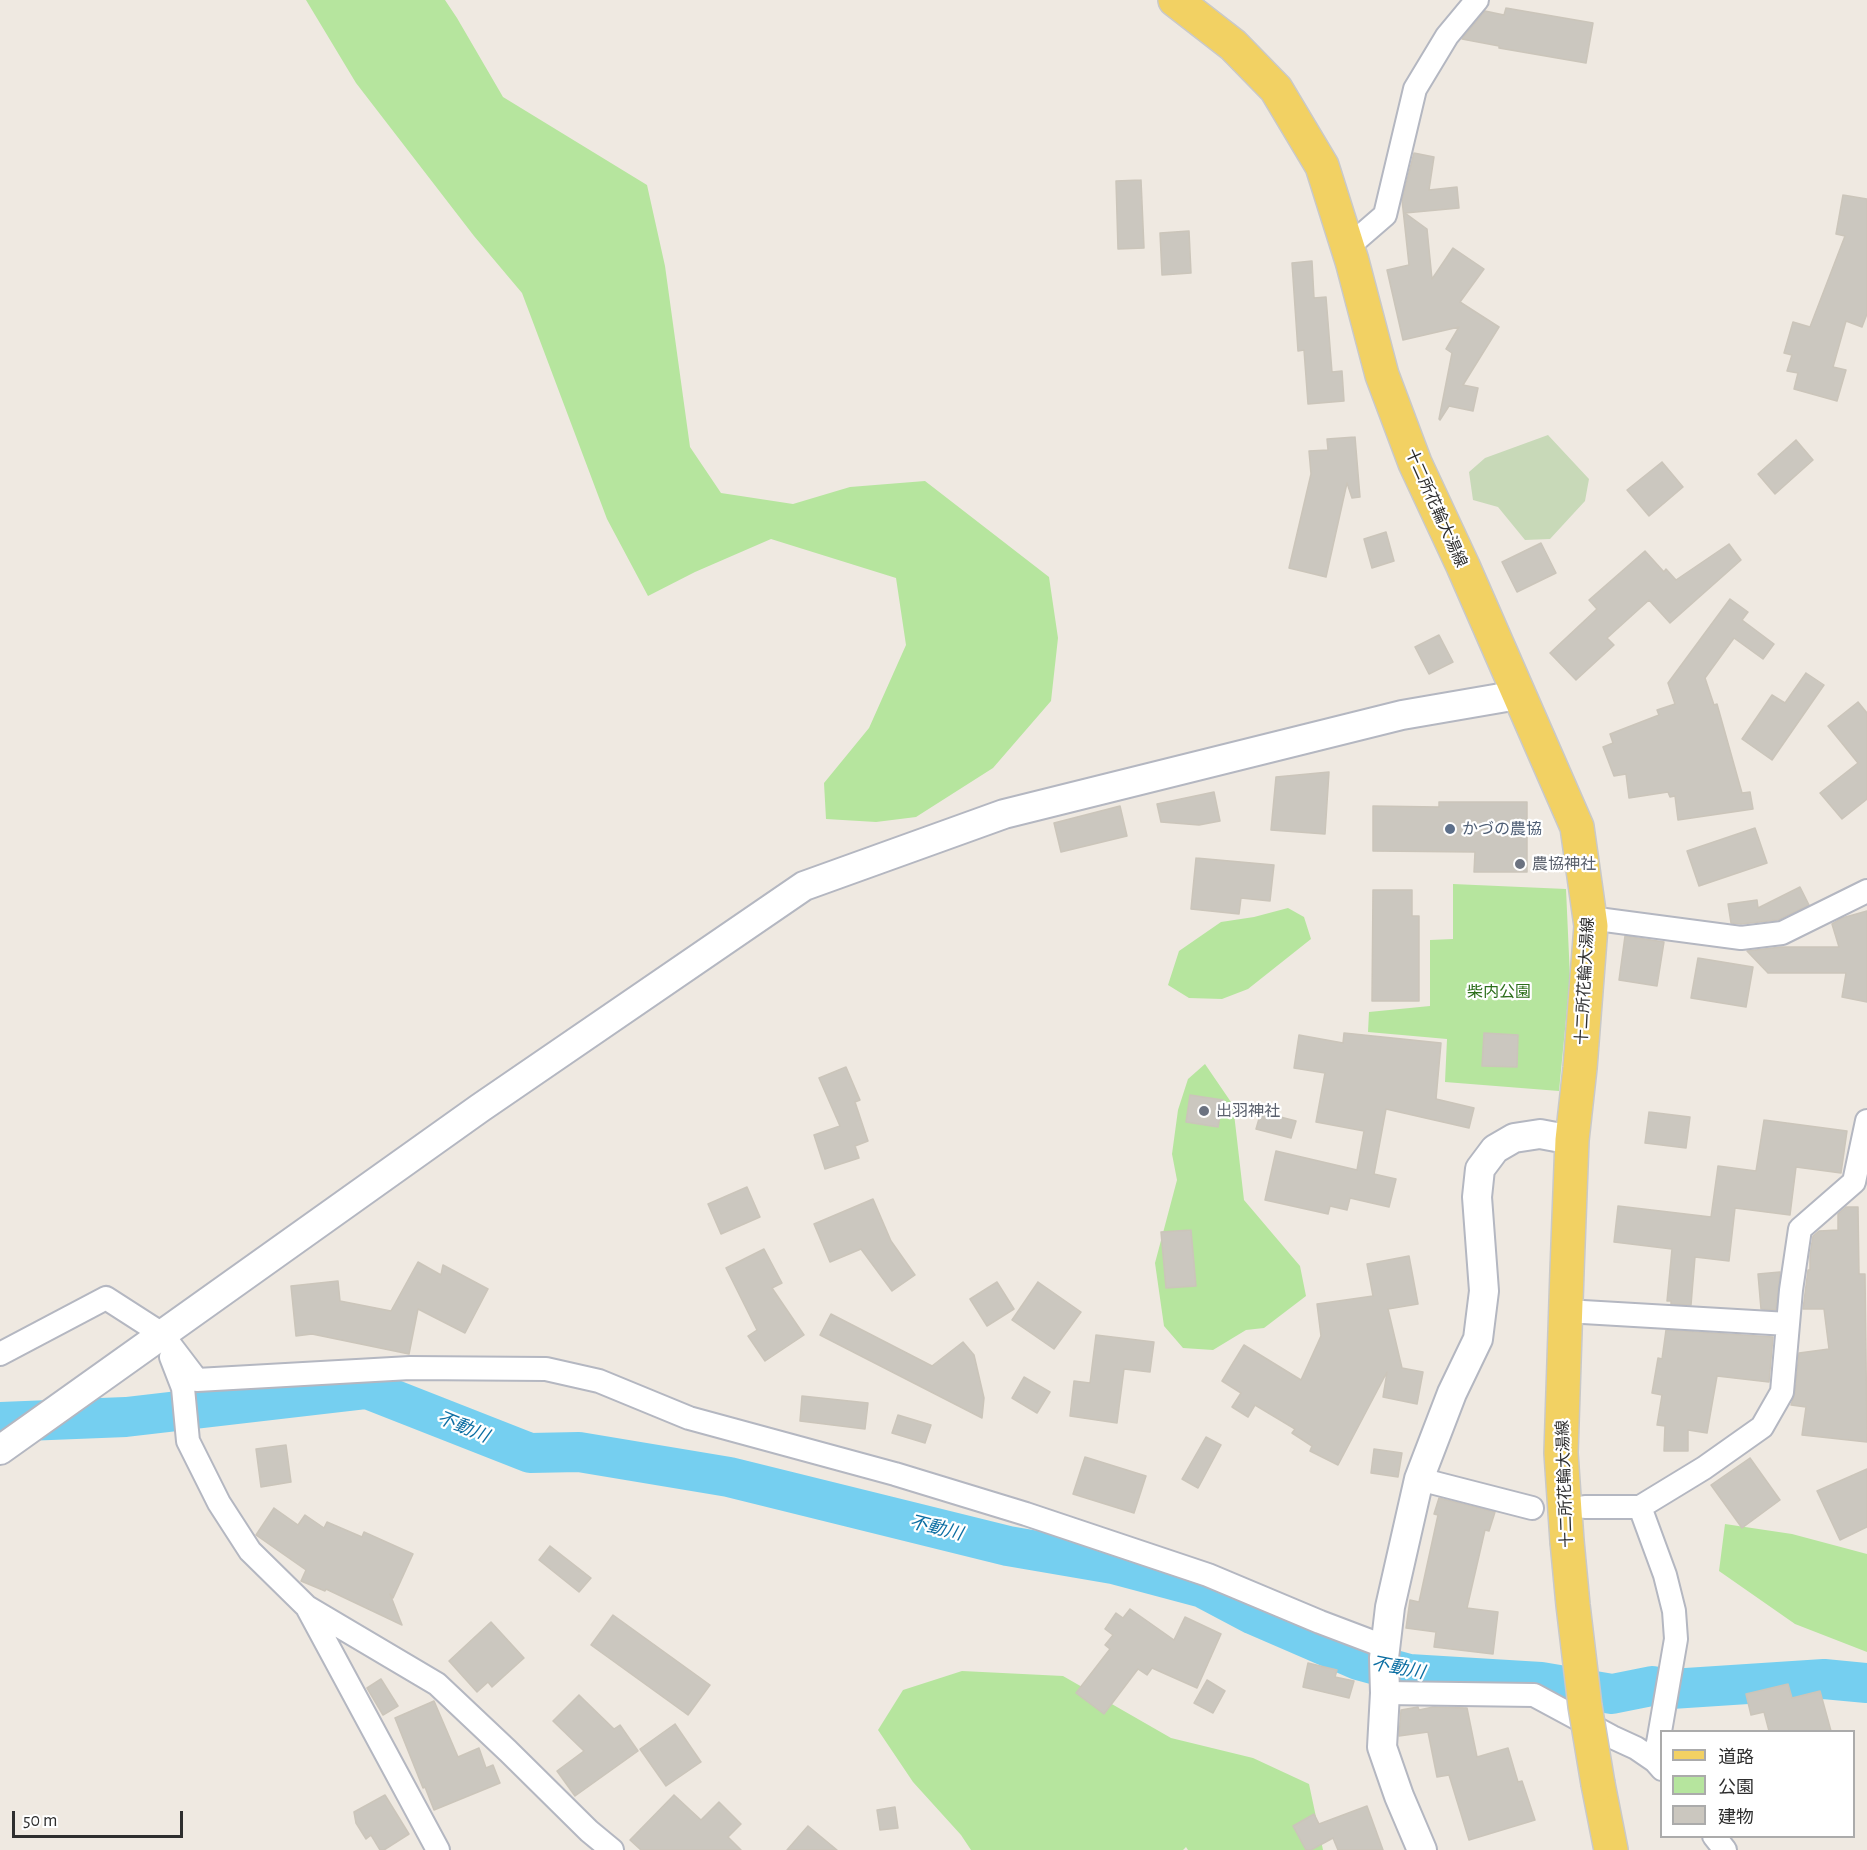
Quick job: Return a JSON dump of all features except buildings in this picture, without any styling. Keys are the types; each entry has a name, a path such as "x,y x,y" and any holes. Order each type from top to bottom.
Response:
{"main road":[{"name":"十二所花輪大湯線","path":"1175,0 1233,45 1276,89 1322,166 1348,248 1382,375 1414,463 1463,566 1577,827 1591,926 1581,1068 1572,1140 1561,1453 1572,1605 1582,1684 1611,1850"}],"street":[{"path":"1348,248 1385,215 1415,89 1447,36 1477,0"},
{"path":"7,1445 480,1108 804,886 1004,813 1402,715 1518,695"},
{"path":"1590,918 1741,938 1782,933 1867,891"},
{"path":"1586,1507 1640,1507 1704,1468 1762,1427 1782,1392 1791,1290 1800,1229 1861,1182 1867,1121"},
{"path":"1422,1850 1399,1796 1382,1747 1390,1607 1419,1479 1452,1393 1478,1339 1484,1291 1477,1197 1480,1169 1495,1149 1514,1138 1540,1134 1572,1140"},
{"path":"0,1354 106,1298 162,1334 197,1380 410,1368 546,1369 599,1381 689,1418 906,1477 1026,1514 1208,1575 1320,1622 1385,1670 1534,1695 1636,1748 1657,1764"},
{"path":"1566,1311 1788,1324"},
{"path":"162,1334 183,1388 188,1440 219,1503 249,1551 307,1607 437,1684 589,1832 612,1850"},
{"path":"1419,1479 1532,1508"},
{"path":"1640,1507 1665,1575 1674,1611 1676,1639 1661,1730"},
{"path":"307,1607 438,1850"},
{"path":"1657,1764 1660,1733"},
{"path":"1716,1838 1725,1850"}],"green space":[{"path":"306,0 445,0 503,97 647,185 665,266 690,447 721,493 793,504 850,487 925,481 1049,577 1058,638 1051,701 993,768 916,817 876,822 826,819 824,783 869,728 906,645 896,578 771,539 695,572 648,596 607,519 522,293 474,236 356,83"},
{"path":"1548,435 1589,479 1585,501 1550,539 1525,540 1498,507 1473,500 1469,472 1485,458"},
{"name":"柴内公園","path":"1453,884 1566,889 1570,978 1559,1091 1445,1082 1447,1039 1368,1032 1369,1012 1430,1006 1430,940 1453,939"},
{"path":"1288,908 1304,917 1311,939 1248,989 1222,999 1189,998 1168,985 1179,951 1221,922 1254,917"},
{"path":"1205,1064 1233,1105 1244,1200 1300,1266 1306,1296 1264,1328 1246,1330 1213,1350 1183,1348 1164,1326 1155,1263 1177,1180 1172,1154 1178,1110 1188,1079"},
{"path":"1725,1524 1792,1534 1867,1554 1867,1652 1795,1624 1719,1571"},
{"path":"962,1671 1063,1676 1171,1738 1253,1758 1309,1784 1323,1850 1188,1850 1186,1847 1183,1850 971,1850 961,1835 913,1782 878,1730 903,1690"}],"waterway":[{"name":"不動川","path":"0,1422 126,1417 367,1389 530,1453 579,1452 729,1477 1008,1546 1113,1564 1203,1588 1254,1615 1358,1660 1409,1674 1541,1682 1612,1694 1652,1686 1671,1689 1824,1679 1867,1683"}],"place":[{"name":"かづの農協","path":"1450,829"},
{"name":"農協神社","path":"1520,864"},
{"name":"出羽神社","path":"1204,1111"}]}
